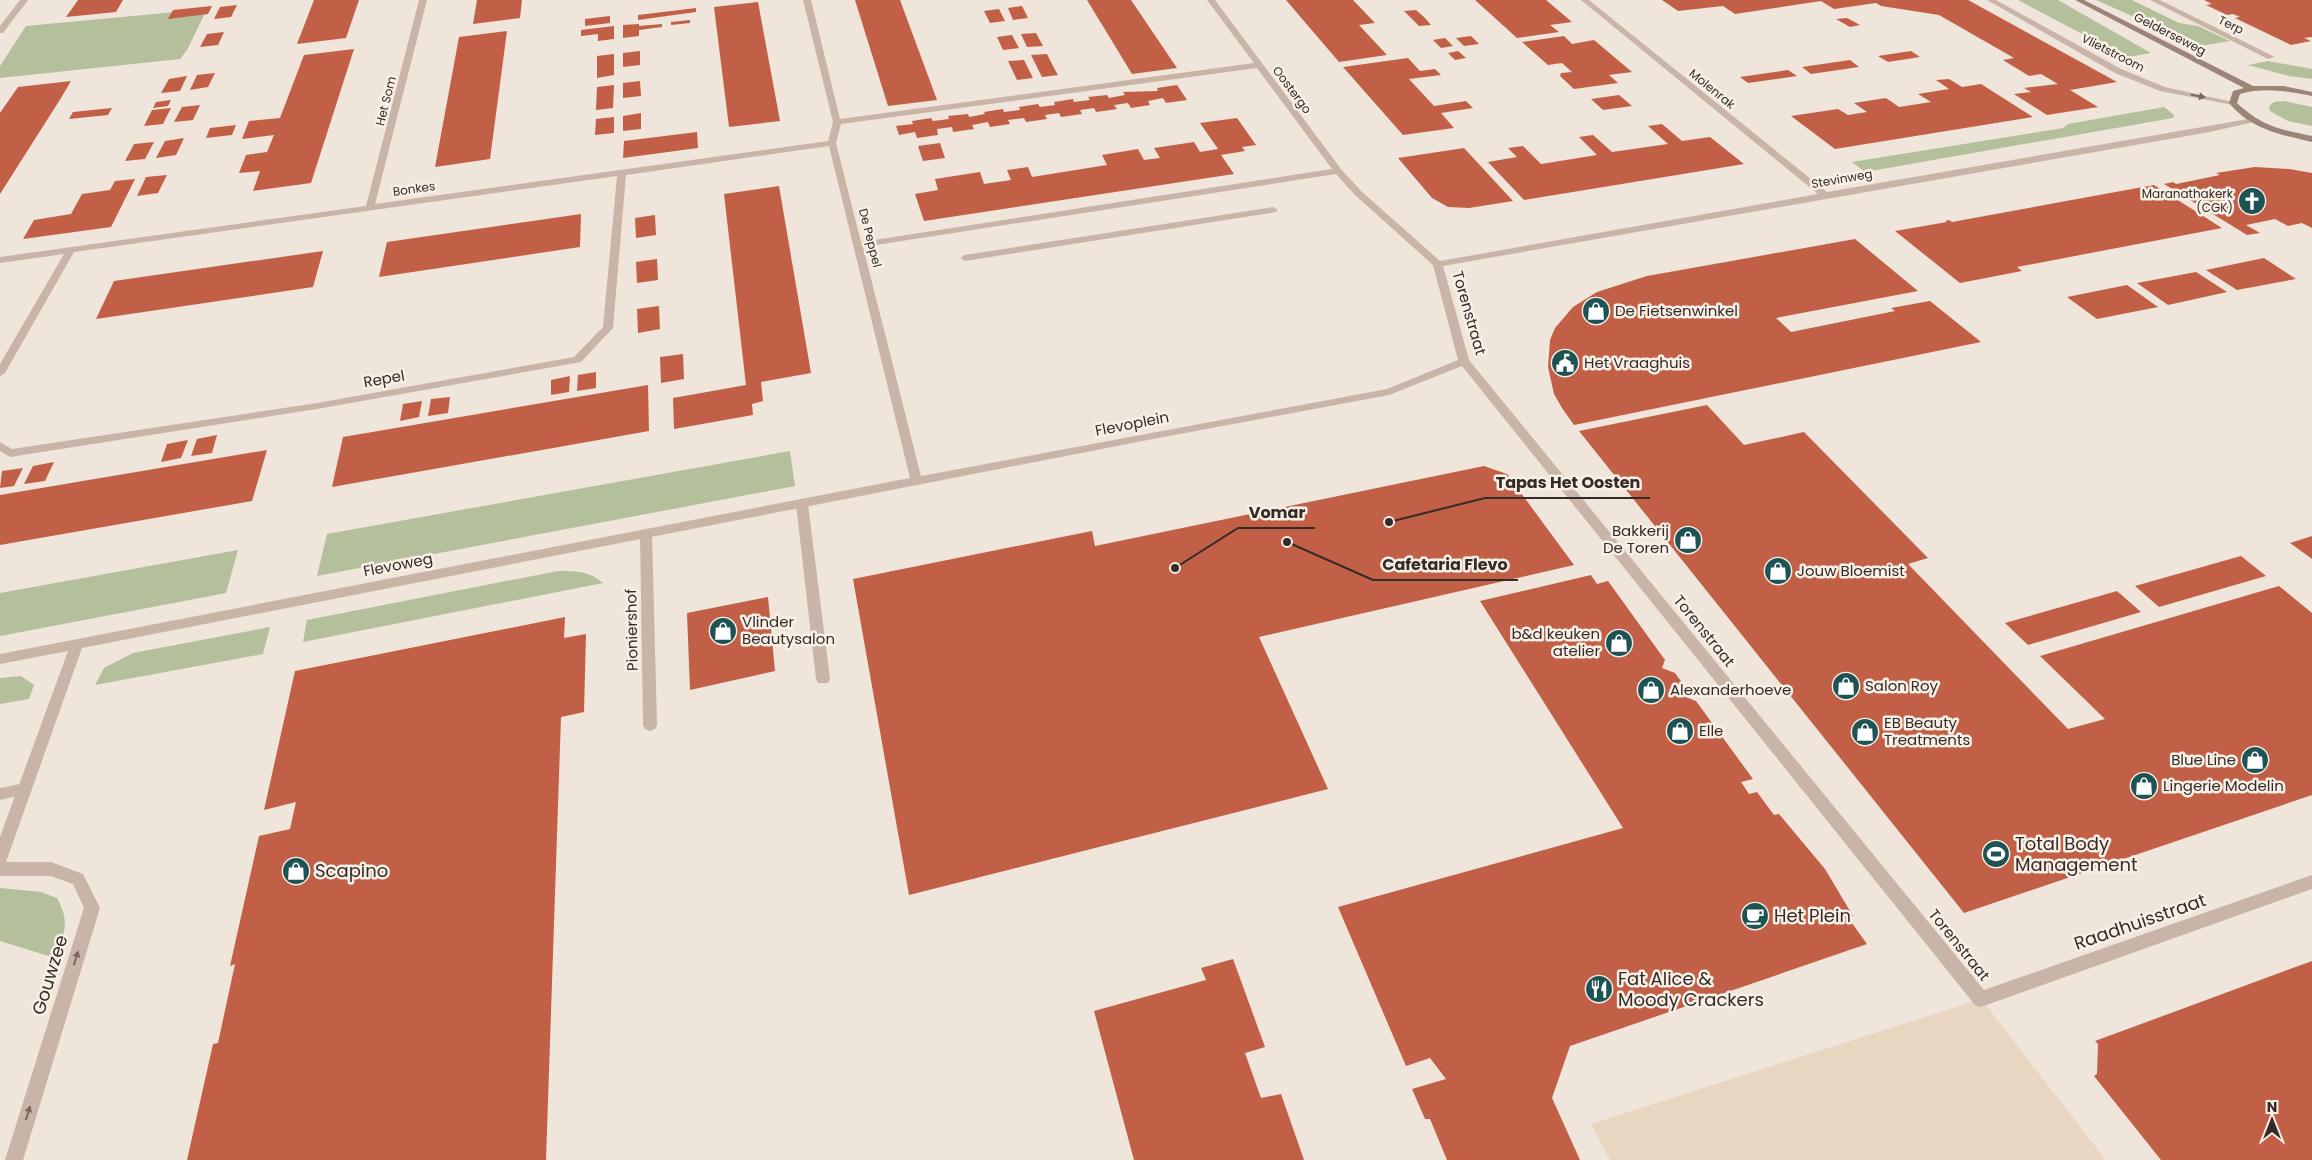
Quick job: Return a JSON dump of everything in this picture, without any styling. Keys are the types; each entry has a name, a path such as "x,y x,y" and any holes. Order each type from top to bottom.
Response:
{"street":[{"path":"0,32 24,0"},
{"name":"Het Som","path":"370,208 423,0"},
{"name":"De Peppel","path":"807,0 837,122 832,143 917,482"},
{"name":"Oostergo","path":"1211,0 1338,171 1358,193 1438,264"},
{"name":"Molenrak","path":"1585,0 1825,195"},
{"name":"Vlietstroom","path":"1991,0 2118,71 2163,89 2233,103"},
{"name":"Gelderseweg","path":"2078,0 2250,88"},
{"name":"Terp","path":"2154,0 2271,57"},
{"path":"837,122 1260,65"},
{"path":"2312,94 2278,88 2250,88 2236,94 2233,103 2251,120 2274,130 2312,139"},
{"name":"Stevinweg","path":"1438,264 1825,195 2092,150 2251,120"},
{"name":"Bonkes","path":"0,260 832,143"},
{"path":"859,245 1338,171"},
{"name":"Repel","path":"0,446 10,452 19,451 317,406 577,360 608,328 622,173"},
{"path":"964,258 1273,210"},
{"path":"0,373 71,250"},
{"name":"Torenstraat","path":"1438,264 1464,361 1981,999"},
{"name":"Flevoplein","path":"802,504 1153,435 1389,392 1464,361"},
{"path":"802,504 823,679"},
{"name":"Flevoweg","path":"0,659 802,504"},
{"name":"Pioniershof","path":"646,534 650,725"},
{"path":"0,858 77,644"},
{"path":"0,794 25,788"},
{"name":"Gouwzee","path":"0,869 51,869 78,879 92,908 14,1160"},
{"name":"Raadhuisstraat","path":"1981,999 2312,882"}],"green space":[{"path":"2018,0 2058,0 2151,53 2123,58 2122,55"},
{"path":"2096,0 2132,0 2179,23 2198,26 2230,41 2200,46"},
{"path":"207,9 187,50 180,59 0,78 0,66 26,26"},
{"path":"2268,61 2312,69 2312,79 2289,76 2248,65"},
{"path":"2284,101 2312,107 2312,126 2288,121 2270,111 2269,106 2274,102"},
{"path":"2164,107 2174,115 2173,118 1865,172 1852,162 2063,128 2068,124"},
{"path":"790,451 795,486 317,576 327,534"},
{"path":"238,550 226,593 0,636 0,593"},
{"path":"558,571 582,573 593,576 603,583 303,642 307,620"},
{"path":"270,627 263,654 95,685 104,668 133,653"},
{"path":"21,676 34,685 29,699 0,704 0,678"},
{"path":"0,888 41,892 57,898 64,915 65,928 55,958 0,941"}],"shaded area":[{"path":"1981,999 2106,1160 1610,1160 1591,1124"}],"building":[{"path":"78,0 123,0 116,12 66,17"},
{"path":"314,0 359,0 346,38 297,44"},
{"path":"477,0 522,0 520,18 473,24"},
{"path":"855,0 900,0 937,100 888,106"},
{"path":"1087,0 1131,0 1177,68 1132,74"},
{"path":"1286,0 1353,0 1375,23 1359,25 1387,55 1339,62"},
{"path":"1475,0 1546,0 1572,22 1550,25 1559,32 1517,38"},
{"path":"1662,0 1968,0 2117,82 2070,90 2098,107 2047,115 2014,94 2031,92 2024,88 2058,84 2041,74 2029,76 2003,60 2014,58 1939,15 1881,6 1876,3 1834,9 1821,1 1735,14 1723,6 1678,11"},
{"path":"2204,0 2312,0 2312,37 2304,38 2311,41 2291,45 2235,18 2240,17 2233,14 2227,15 2206,5 2212,4"},
{"path":"758,2 780,121 729,127 714,7"},
{"path":"237,5 231,17 214,19 220,7"},
{"path":"212,6 208,14 168,19 173,10"},
{"path":"1022,6 1028,18 1013,20 1008,8"},
{"path":"696,8 696,12 638,20 638,15"},
{"path":"999,9 1005,21 990,23 984,11"},
{"path":"1416,10 1431,25 1419,26 1404,11"},
{"path":"610,16 610,23 585,26 585,19"},
{"path":"1847,18 1860,25 1850,27 1836,19"},
{"path":"690,20 690,23 671,25 671,22"},
{"path":"639,24 639,26 662,24 662,27 639,30 639,36 623,38 623,25"},
{"path":"614,26 614,39 598,41 598,34 581,36 581,30"},
{"path":"507,31 490,159 435,167 459,37"},
{"path":"224,32 218,45 200,47 207,34"},
{"path":"1036,33 1043,46 1027,47 1021,34"},
{"path":"1012,35 1019,48 1003,50 997,37"},
{"path":"1471,36 1479,44 1464,46 1456,38"},
{"path":"1564,36 1572,44 1594,40 1632,72 1609,75 1618,83 1574,89 1560,76 1561,73 1572,72 1562,63 1548,65 1522,42"},
{"path":"1445,38 1453,46 1441,48 1433,40"},
{"path":"354,49 311,183 253,191 260,171 239,173 246,155 267,152 274,135 242,139 249,121 280,118 304,55"},
{"path":"640,51 640,65 623,67 623,53"},
{"path":"1458,51 1466,58 1455,60 1448,53"},
{"path":"1911,51 1920,57 1888,62 1878,56"},
{"path":"614,54 614,75 597,78 597,56"},
{"path":"1047,54 1058,75 1042,77 1031,55"},
{"path":"1408,58 1420,71 1435,69 1441,75 1409,79 1434,106 1466,101 1473,108 1441,113 1454,128 1403,135 1343,67"},
{"path":"1024,60 1033,78 1017,80 1008,61"},
{"path":"1850,60 1859,67 1811,74 1802,67"},
{"path":"1788,70 1797,76 1748,83 1740,77"},
{"path":"215,73 208,87 190,90 197,75"},
{"path":"187,76 180,91 161,93 169,79"},
{"path":"1949,79 1962,87 1981,84 2033,117 1835,149 1791,116 1838,109 1848,115 1867,112 1854,103 1886,98 1899,107 1931,102 1918,94 1949,89 1936,80"},
{"path":"71,81 0,194 0,113 18,87"},
{"path":"640,81 641,96 623,98 623,83"},
{"path":"614,85 613,108 596,110 597,87"},
{"path":"1177,85 1187,100 1166,103 1163,98 1148,101 1150,105 1131,108 1128,103 1114,105 1117,109 1096,112 1094,108 1080,110 1082,114 1061,117 1059,113 1045,115 1047,119 1026,122 1024,118 1008,120 1010,124 990,127 988,122 972,125 974,129 953,132 952,127 937,129 938,135 917,138 915,132 899,135 896,126 913,124 912,121 931,118 933,121 949,119 948,116 968,114 969,117 1003,109 1004,112 1020,110 1019,107 1038,104 1040,107 1055,105 1054,102 1073,99 1074,102 1090,100 1088,97 1107,95 1109,98 1125,95 1123,92 1158,91 1157,88"},
{"path":"1619,95 1632,106 1603,110 1591,99"},
{"path":"171,100 168,106 153,108 156,102"},
{"path":"200,105 193,120 174,122 182,107"},
{"path":"112,108 108,115 69,119 73,112"},
{"path":"171,108 163,124 144,126 152,110"},
{"path":"641,113 641,129 623,131 623,116"},
{"path":"614,117 614,133 595,135 596,119"},
{"path":"1237,118 1256,145 1242,147 1245,151 1221,155 1234,174 924,221 915,194 938,190 935,179 980,172 984,184 1011,180 1007,170 1028,167 1032,177 1107,165 1102,155 1138,149 1144,160 1160,158 1154,148 1194,142 1200,152 1218,149 1200,123"},
{"path":"1662,124 1682,141 1710,137 1744,164 1524,200 1488,162 1517,157 1508,148 1523,146 1541,164 1597,155 1579,137 1593,135 1612,152 1668,144 1648,126"},
{"path":"236,125 232,135 206,138 210,128"},
{"path":"697,132 698,148 623,158 624,141"},
{"path":"184,138 176,155 156,158 165,141"},
{"path":"154,142 145,159 125,161 134,144"},
{"path":"940,143 945,158 923,161 918,146"},
{"path":"1464,148 1513,201 1469,208 1448,207 1432,198 1398,158"},
{"name":"Maranathakerk (CGK)","path":"2255,167 2289,169 2312,173 2312,228 2302,223 2288,226 2275,219 2246,225 2260,233 2247,235 2164,184 2173,182 2176,184 2220,175 2216,173"},
{"path":"167,175 158,193 137,196 146,177"},
{"path":"135,179 111,227 23,239 34,220 71,214 82,194 110,190 115,181"},
{"path":"2154,185 2222,228 2017,267 2022,271 1960,283 1895,231 1947,222 1945,221 1949,220 1952,222"},
{"path":"779,186 811,373 761,382 763,401 752,404 753,415 674,429 673,398 746,385 724,194"},
{"path":"581,214 580,247 379,277 387,242"},
{"path":"655,215 656,235 636,238 635,218"},
{"path":"1855,239 1918,291 1776,318 1791,332 1895,311 1891,308 1930,301 1981,342 1574,425 1554,394 1548,367 1550,340 1555,328 1573,307 1597,292 1647,276"},
{"path":"323,251 313,287 96,319 114,281"},
{"path":"2264,258 2296,279 2237,290 2206,270"},
{"path":"657,259 658,280 637,283 636,262"},
{"path":"2196,272 2227,292 2168,305 2137,283"},
{"path":"2127,285 2158,307 2097,319 2067,297"},
{"path":"659,306 660,329 638,333 637,309"},
{"path":"683,354 684,379 661,383 660,357"},
{"path":"596,372 596,388 577,391 578,375"},
{"path":"570,376 569,392 551,395 551,380"},
{"path":"648,385 649,431 332,487 343,437"},
{"path":"450,397 448,413 428,416 431,399"},
{"path":"422,401 419,417 400,421 403,404"},
{"path":"1707,405 1744,445 1804,432 1928,558 1908,564 2068,729 2105,719 2040,656 2279,586 2312,613 2312,795 1964,913 1579,431"},
{"path":"217,435 212,453 191,456 197,439"},
{"path":"188,440 181,458 161,462 167,444"},
{"path":"267,450 252,501 0,545 0,495"},
{"path":"54,462 45,481 24,484 33,466"},
{"path":"1484,466 1507,474 1574,565 1259,637 1328,789 909,895 853,579 1092,531 1095,546"},
{"path":"23,468 14,486 0,488 2,471"},
{"path":"2312,536 2312,559 2290,543"},
{"path":"2241,556 2266,576 2159,607 2135,586"},
{"path":"1591,575 1597,584 1608,581 1665,660 1662,668 1675,673 1686,688 1683,696 1696,701 1753,779 1741,782 1749,794 1757,792 1774,815 1779,814 1825,869 1853,916 1849,919 1867,944 1570,1046 1552,1098 1580,1160 1447,1160 1430,1119 1425,1119 1412,1089 1446,1079 1430,1058 1406,1066 1338,907 1623,828 1480,601"},
{"path":"2117,591 2141,612 2028,645 2005,623"},
{"path":"768,597 775,671 690,690 687,613"},
{"path":"565,617 564,638 586,634 584,712 561,717 546,1160 187,1160 213,1044 218,1043 235,964 230,966 259,836 290,829 296,802 264,810 295,671"},
{"path":"1233,959 1265,1047 1245,1053 1261,1098 1281,1094 1304,1160 1134,1160 1094,1011 1206,980 1201,968"},
{"path":"2312,961 2312,1160 2161,1160 2094,1076 2097,1074 2098,1044 2095,1041"}],"place":[{"name":"Maranathakerk (CGK)","path":"2252,201"},
{"name":"De Fietsenwinkel","path":"1596,311"},
{"name":"Het Vraaghuis","path":"1565,363"},
{"name":"Tapas Het Oosten","path":"1389,522"},
{"name":"Bakkerij De Toren","path":"1688,540"},
{"name":"Cafetaria Flevo","path":"1287,542"},
{"name":"Vomar","path":"1175,568"},
{"name":"Jouw Bloemist","path":"1778,571"},
{"name":"Vlinder Beautysalon","path":"723,631"},
{"name":"b&d keuken atelier","path":"1619,643"},
{"name":"Salon Roy","path":"1846,686"},
{"name":"Alexanderhoeve","path":"1651,690"},
{"name":"Elle","path":"1680,731"},
{"name":"EB Beauty Treatments","path":"1865,732"},
{"name":"Blue Line","path":"2255,760"},
{"name":"Lingerie Modelin","path":"2144,786"},
{"name":"Total Body Management","path":"1996,854"},
{"name":"Scapino","path":"296,871"},
{"name":"Het Plein","path":"1755,916"},
{"name":"Fat Alice & Moody Crackers","path":"1599,989"}]}
